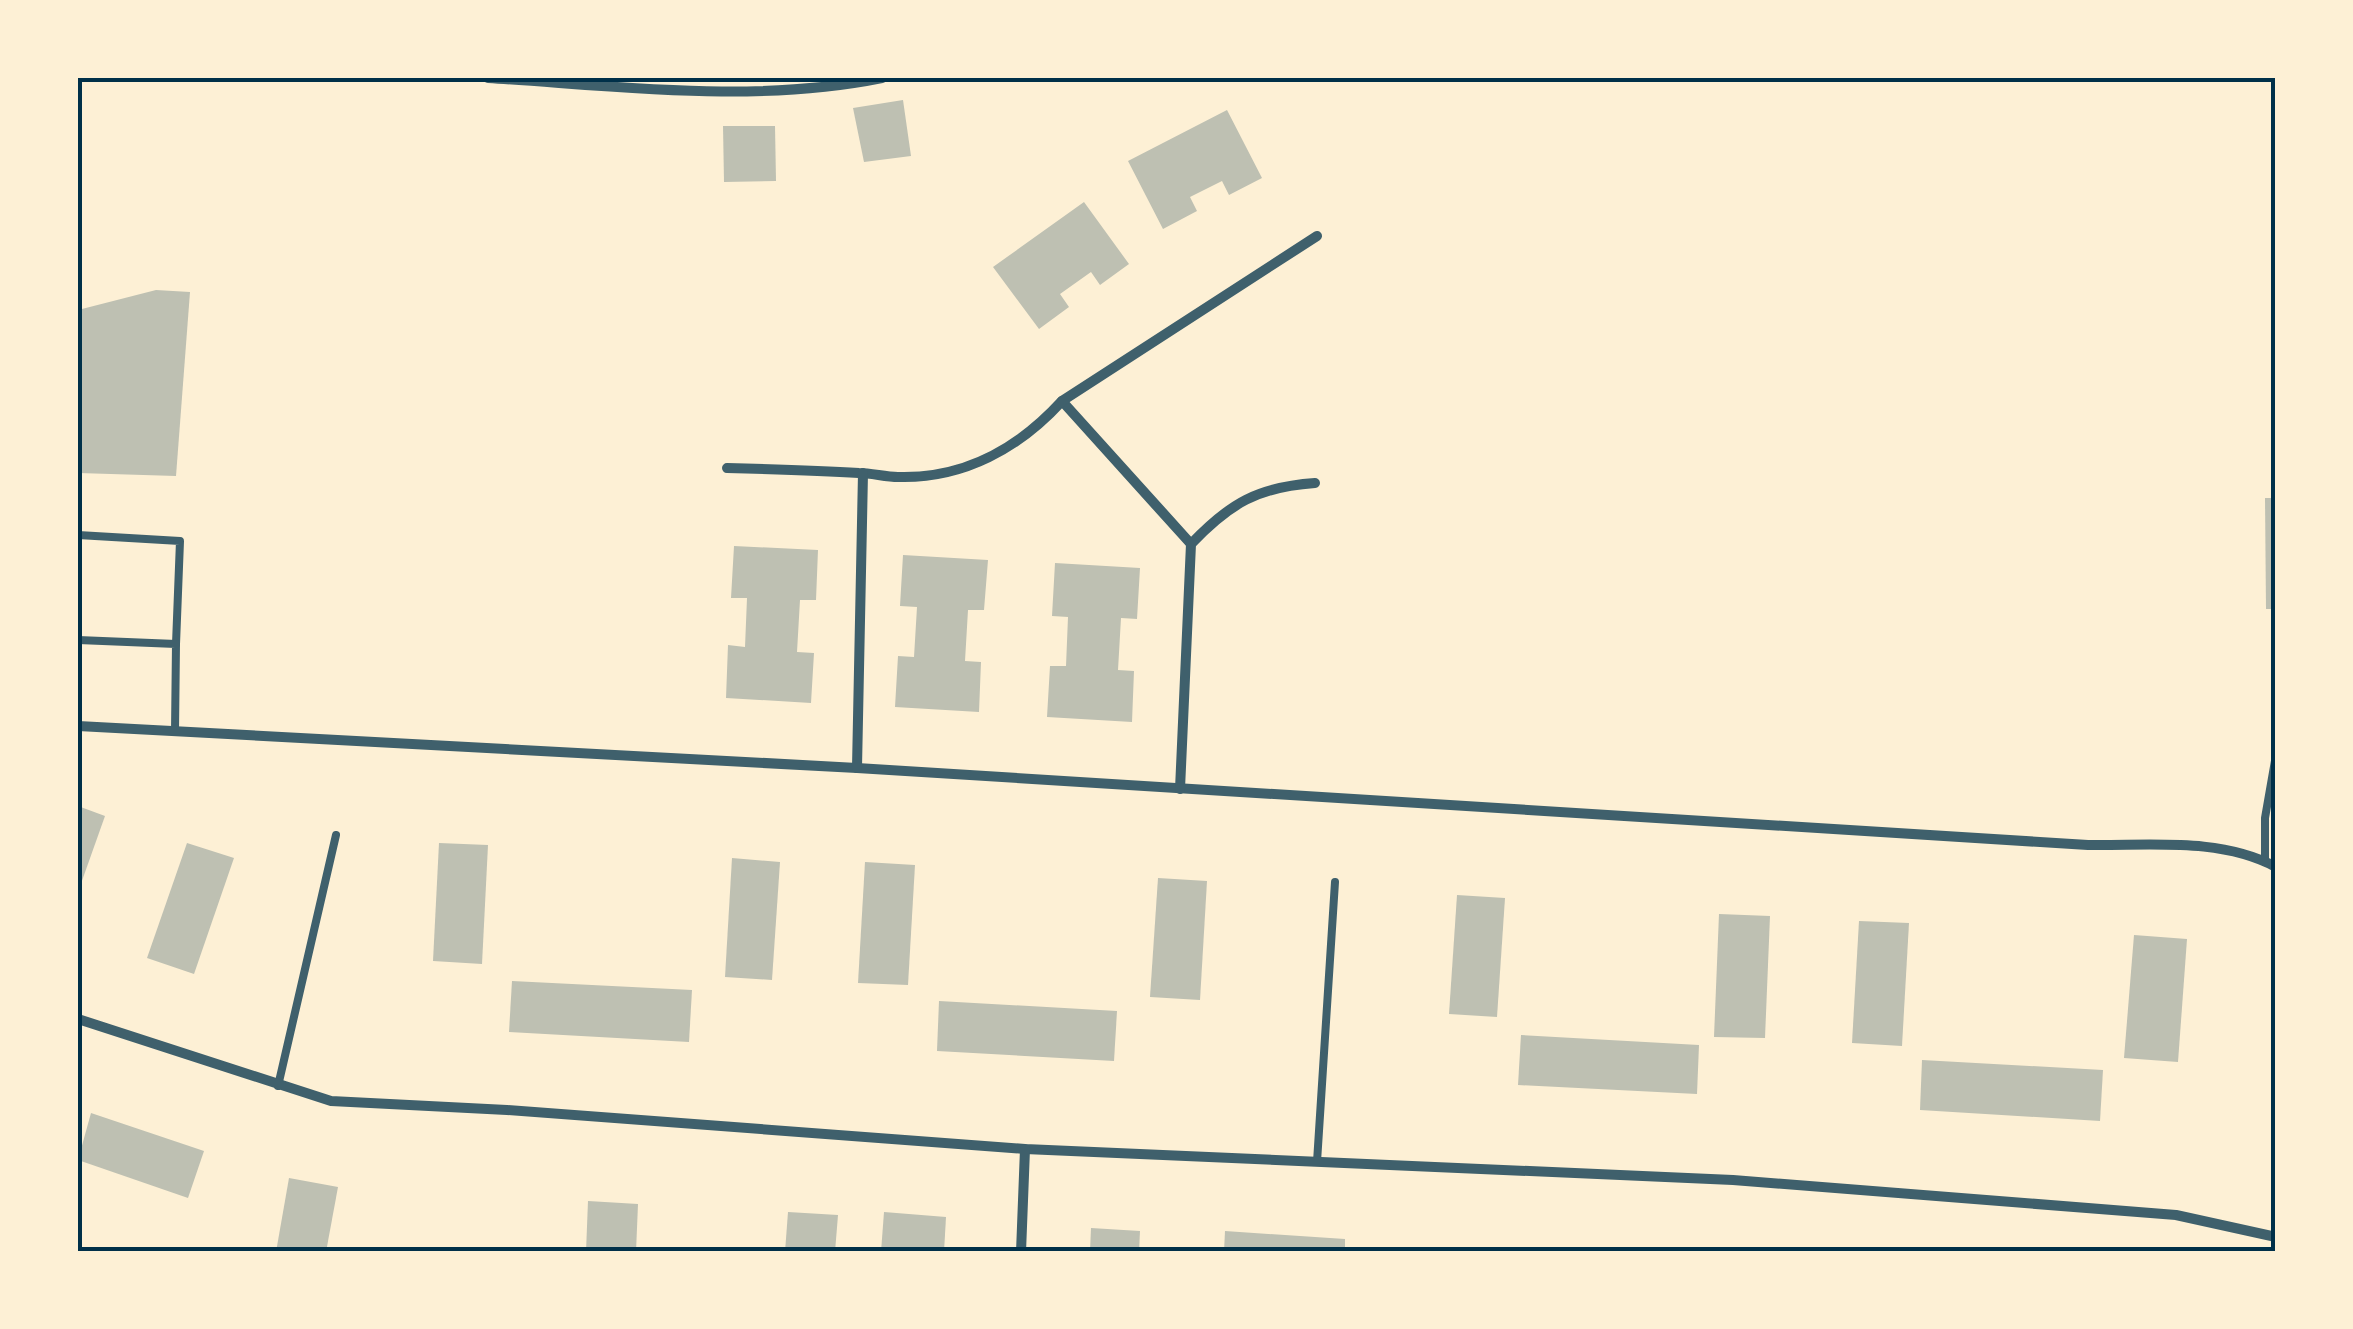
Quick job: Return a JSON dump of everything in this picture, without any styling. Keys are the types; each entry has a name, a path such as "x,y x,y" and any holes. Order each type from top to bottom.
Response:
{"street":[{"path":"488,78 696,91 783,90 882,78"},
{"path":"726,468 897,477 932,475 980,462 1012,446 1062,401 1317,236"},
{"path":"1062,401 1191,544"},
{"path":"856,768 863,473"},
{"path":"1180,789 1191,544 1220,513 1246,498 1287,485 1316,483"},
{"path":"78,726 856,768 2088,845 2204,846 2235,851 2270,864"},
{"path":"78,1018 331,1101 507,1110 1025,1149 1733,1180 2176,1215 2276,1237"},
{"path":"1020,1252 1025,1149"}],"lane":[{"path":"78,535 180,541 175,731"},
{"path":"78,640 176,644"},
{"path":"2270,864 2265,818 2276,755"},
{"path":"278,1086 336,835"},
{"path":"1317,1162 1336,882"}],"building":[{"path":"903,100 911,156 864,162 853,108"},
{"path":"1227,110 1262,178 1229,195 1222,181 1190,197 1197,211 1163,229 1128,161"},
{"path":"723,126 775,126 776,181 724,182"},
{"path":"1084,202 1129,264 1100,285 1091,272 1060,294 1069,307 1039,329 993,267"},
{"path":"156,290 190,292 176,476 78,473 78,310"},
{"path":"2265,498 2276,498 2276,609 2266,609"},
{"path":"734,546 818,550 816,600 800,600 797,652 814,653 811,703 726,698 728,645 745,647 747,598 731,598"},
{"path":"903,555 988,560 984,610 968,610 965,661 981,662 979,712 895,707 898,656 914,657 917,607 900,606"},
{"path":"1055,563 1140,568 1137,619 1121,618 1118,670 1134,671 1132,722 1047,717 1050,666 1066,666 1068,617 1052,616"},
{"path":"78,806 105,816 78,892"},
{"path":"187,843 234,858 194,974 147,958"},
{"path":"439,843 488,845 482,964 433,961"},
{"path":"732,858 780,862 772,980 725,977"},
{"path":"865,862 915,865 908,985 858,983"},
{"path":"1158,878 1207,881 1200,1000 1150,997"},
{"path":"1457,895 1505,898 1497,1017 1449,1014"},
{"path":"1719,914 1770,916 1765,1038 1714,1037"},
{"path":"1859,921 1909,923 1902,1046 1852,1043"},
{"path":"2134,935 2187,939 2178,1062 2124,1058"},
{"path":"512,981 692,990 689,1042 509,1032"},
{"path":"939,1001 1117,1011 1114,1061 937,1051"},
{"path":"1521,1035 1699,1045 1697,1094 1518,1085"},
{"path":"1922,1060 2103,1070 2100,1121 1920,1110"},
{"path":"91,1113 204,1151 188,1198 78,1160"},
{"path":"289,1178 338,1187 326,1252 276,1252"},
{"path":"588,1201 638,1204 636,1252 586,1252"},
{"path":"788,1212 838,1215 835,1252 785,1252"},
{"path":"884,1212 946,1217 944,1252 881,1252"},
{"path":"1091,1228 1140,1231 1139,1252 1090,1252"},
{"path":"1225,1231 1345,1239 1345,1252 1224,1252"}]}
